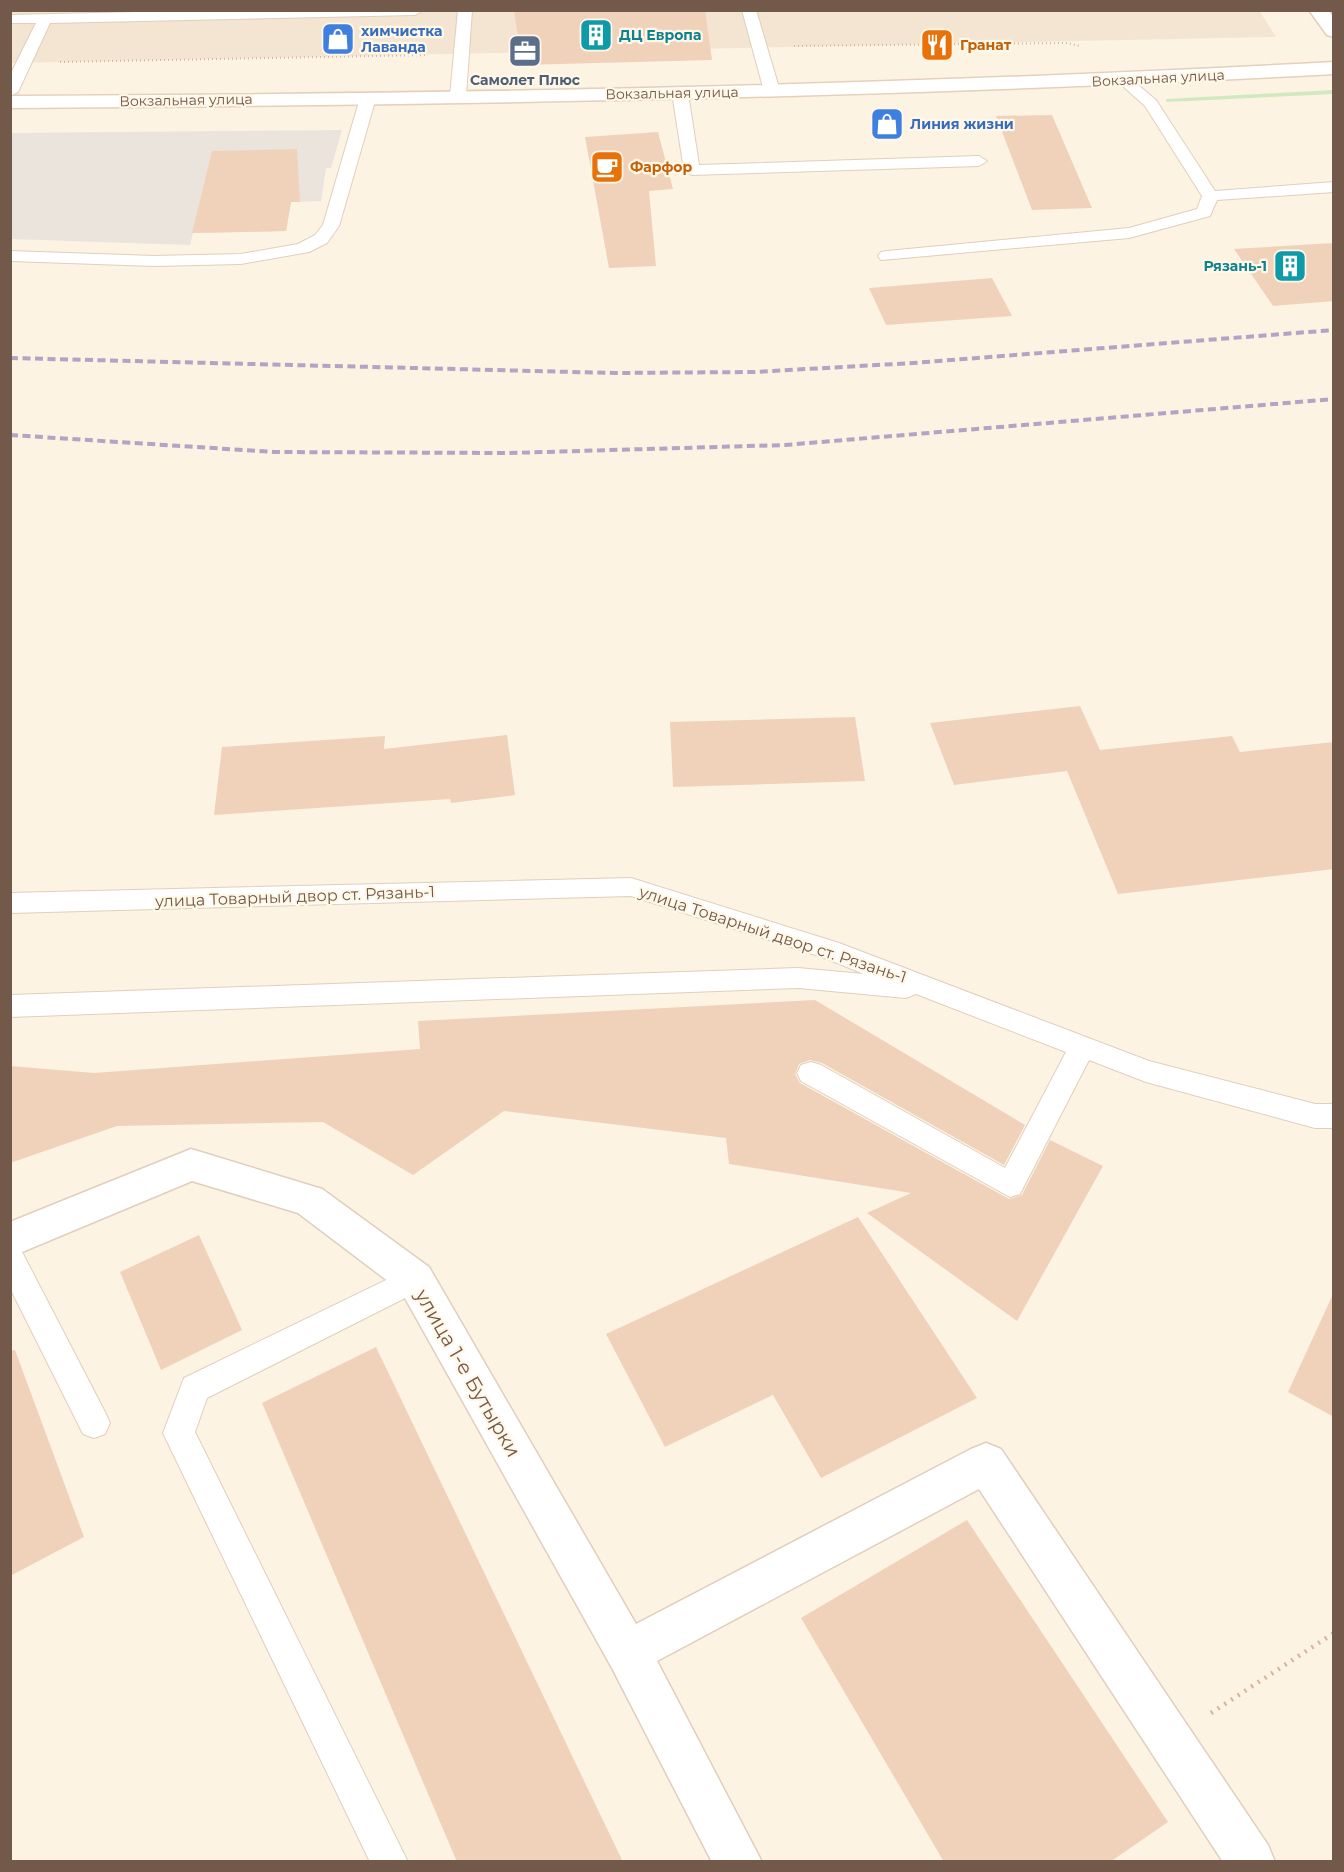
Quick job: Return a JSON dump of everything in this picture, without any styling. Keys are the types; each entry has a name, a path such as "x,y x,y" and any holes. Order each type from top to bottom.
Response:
{"main road":[{"path":"1318,10 1334,31"},
{"name":"Вокзальная улица","path":"10,102 772,91 1125,81 1334,68"},
{"name":"улица 1-е Бутырки","path":"10,1240 191,1165 309,1200 415,1279 628,1652 738,1862"},
{"path":"628,1652 986,1463 1251,1862"}],"lane":[{"path":"10,19 428,10"},
{"path":"458,96 465,10"},
{"path":"749,10 772,91"},
{"path":"10,92 45,18"},
{"path":"1125,81 1151,103 1210,196"},
{"path":"680,93 692,170 979,160"},
{"path":"10,256 203,261 241,259 303,248 321,239 331,226 368,98"},
{"path":"1210,196 1334,187"},
{"path":"887,256 1129,233 1173,223 1204,212 1210,196"},
{"name":"улица Товарный двор ст. Рязань-1","path":"10,903 631,887 830,950 940,990 1146,1071 1327,1118"},
{"path":"10,1006 798,978 940,990"},
{"path":"811,1073 1010,1185 1083,1046"},
{"path":"10,1257 94,1423"},
{"path":"390,1862 179,1433 195,1388 415,1279"}],"path":[{"path":"760,47 1067,43 1082,47"},
{"path":"24,63 462,54"},
{"path":"1201,1719 1334,1633"}],"shaded area":[{"path":"1259,10 1276,37 11,63 10,11"},
{"path":"342,130 331,168 326,168 321,201 291,202 286,231 193,233 190,245 11,239 11,133"}],"green space":[{"path":"1333,90 1333,94 1167,102 1166,99"}],"building":[{"name":"ДЦ Европа","path":"514,10 705,10 712,60 522,65"},
{"path":"1052,115 1092,208 1032,210 996,116"},
{"path":"658,132 673,189 649,191 656,266 609,268 585,137"},
{"path":"297,149 300,202 291,202 286,231 192,233 212,151"},
{"name":"Рязань-1","path":"1334,243 1334,301 1273,306 1234,249"},
{"path":"992,278 1012,316 886,325 869,288"},
{"path":"1080,706 1100,750 1232,736 1240,752 1334,742 1334,869 1118,894 1067,771 954,785 930,723"},
{"path":"855,717 865,781 673,787 670,722"},
{"path":"507,735 515,795 451,803 450,799 214,815 222,747 385,736 384,749"},
{"path":"815,1000 1025,1125 1004,1165 822,1063 810,1060 799,1064 795,1074 800,1083 1009,1199 1022,1195 1050,1140 1103,1166 1017,1321 867,1213 911,1193 729,1164 726,1138 504,1111 413,1175 323,1122 117,1126 10,1163 10,1066 94,1073 420,1049 418,1021"},
{"path":"858,1217 977,1398 821,1478 773,1395 665,1447 606,1334"},
{"path":"199,1235 242,1330 161,1370 120,1272"},
{"path":"1334,1292 1334,1417 1288,1392"},
{"path":"376,1347 623,1862 457,1862 262,1403"},
{"path":"15,1350 84,1537 10,1576 10,1351"},
{"path":"967,1520 1168,1822 1110,1862 944,1862 801,1618"}],"railway":[{"path":"10,358 615,373 754,372 913,363 1334,330"},
{"path":"10,435 274,452 509,453 785,445 1334,399"}],"place":[{"name":"ДЦ Европа","path":"596,35"},
{"name":"химчистка Лаванда","path":"338,39"},
{"name":"Гранат","path":"937,45"},
{"name":"Самолет Плюс","path":"525,51"},
{"name":"Линия жизни","path":"887,124"},
{"name":"Фарфор","path":"607,167"},
{"name":"Рязань-1","path":"1290,266"}]}
